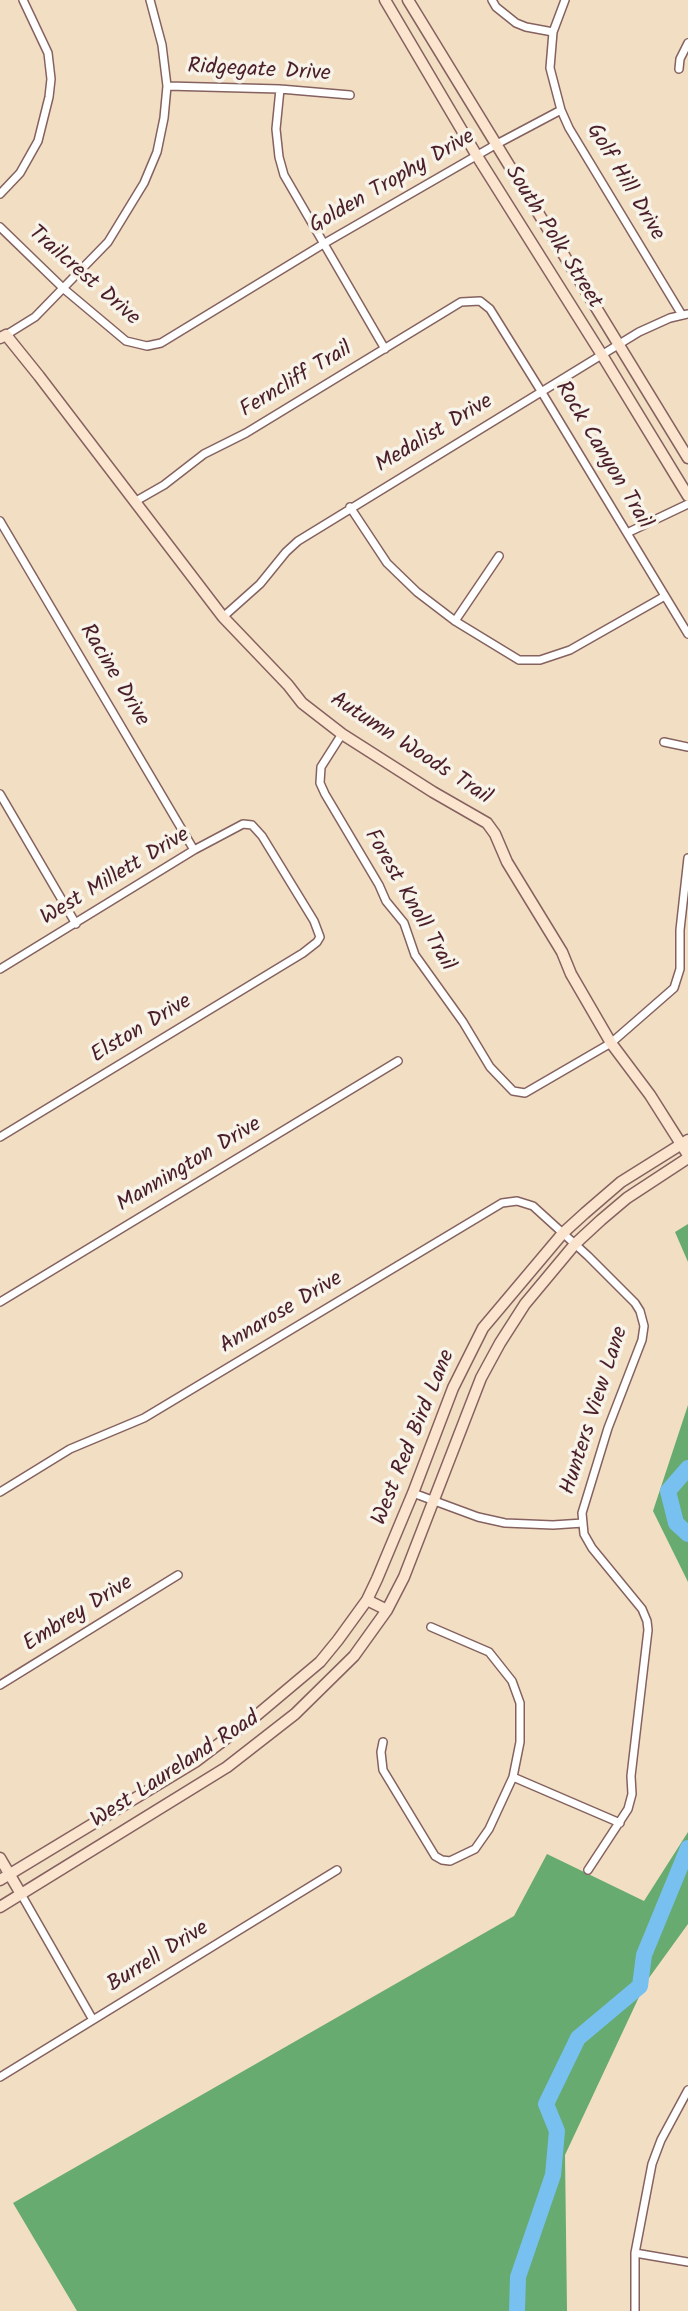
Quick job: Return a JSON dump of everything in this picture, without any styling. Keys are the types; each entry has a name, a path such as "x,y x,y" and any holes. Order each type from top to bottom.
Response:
{"main road":[{"name":"South Polk Street","path":"385,0 477,156 688,496"},
{"name":"South Polk Street","path":"408,0 688,458"},
{"name":"Autumn Woods Trail","path":"3,336 136,501 223,617 302,703 342,734 487,823 611,1043 685,1142 688,1156"},
{"name":"West Red Bird Lane","path":"367,1600 390,1551 453,1388 483,1328 563,1233 621,1182 685,1142"},
{"name":"West Red Bird Lane","path":"387,1610 413,1556 481,1378 530,1297 575,1244 627,1198 688,1156"},
{"path":"367,1600 387,1610"},
{"name":"West Laureland Road","path":"5,1877 195,1762 257,1715 320,1662 367,1600"},
{"name":"West Laureland Road","path":"0,1907 206,1781 270,1734 318,1694 354,1656 387,1610"},
{"path":"195,1762 206,1781"},
{"path":"0,1858 5,1877 21,1894"}],"street":[{"path":"0,194 20,173 38,141 49,97 51,79 48,53 23,0"},
{"path":"3,336 35,317 108,242 144,183 157,152 167,86 162,45 150,0"},
{"path":"492,0 516,23 553,32"},
{"path":"561,110 550,68 553,32 565,0"},
{"path":"679,69 688,43"},
{"name":"Ridgegate Drive","path":"167,86 280,89 350,95"},
{"path":"280,89 276,129 281,166 385,349"},
{"name":"Golden Trophy Drive","path":"147,346 173,337 325,243 561,110"},
{"name":"Golf Hill Drive","path":"561,110 569,128 685,314"},
{"name":"Trailcrest Drive","path":"0,227 64,289 126,341 147,346"},
{"name":"Ferncliff Trail","path":"136,501 164,485 204,454 246,433 461,302 480,301"},
{"name":"Rock Canyon Trail","path":"480,301 490,309 688,634"},
{"name":"Medalist Drive","path":"223,617 260,584 298,541 619,345 655,324 685,314"},
{"path":"627,533 688,504"},
{"path":"350,507 375,546 417,592 455,621 519,660 540,660 570,650 665,596"},
{"name":"Racine Drive","path":"0,521 194,850"},
{"path":"455,621 499,556"},
{"name":"Forest Knoll Trail","path":"342,734 321,767 320,783 386,901 404,923 415,955 463,1022 490,1067 513,1091 525,1093 611,1043"},
{"path":"664,742 688,747"},
{"path":"0,794 76,924"},
{"name":"West Millett Drive","path":"0,969 194,850 243,824 252,825 262,836 318,930 320,937 317,942 303,953"},
{"path":"611,1043 674,988 678,980 688,858"},
{"name":"Elston Drive","path":"0,1137 303,953"},
{"name":"Mannington Drive","path":"0,1302 398,1061"},
{"name":"Annarose Drive","path":"0,1492 70,1449 144,1418 502,1203 526,1202 575,1244"},
{"name":"Hunters View Lane","path":"575,1244 635,1303 644,1326 642,1340 584,1501 584,1534 642,1609 647,1621 646,1658 631,1776 632,1794 620,1823 588,1870"},
{"path":"413,1493 478,1517 505,1523 583,1523"},
{"name":"Embrey Drive","path":"0,1685 178,1575"},
{"path":"383,1742 383,1770 430,1849 442,1860 450,1861 475,1849 489,1829 513,1777 520,1742 520,1703 512,1681 489,1652 431,1627"},
{"path":"513,1777 620,1823"},
{"name":"Burrell Drive","path":"0,2077 337,1870"},
{"path":"21,1894 93,2020"},
{"path":"635,2311 635,2253 652,2164 661,2140 688,2090"},
{"path":"635,2253 688,2262"}],"green space":[{"path":"688,1224 688,1262 675,1232"},
{"path":"688,1405 688,1582 653,1511"},
{"path":"688,1832 688,1924 646,1982 565,2155 567,2311 77,2311 13,2203 514,1916 547,1854 644,1901"}],"waterway":[{"path":"688,1468 668,1491 676,1523 688,1534"},
{"path":"517,2311 518,2277 553,2175 557,2131 546,2104 578,2038 640,1986 644,1955 688,1848"}]}
